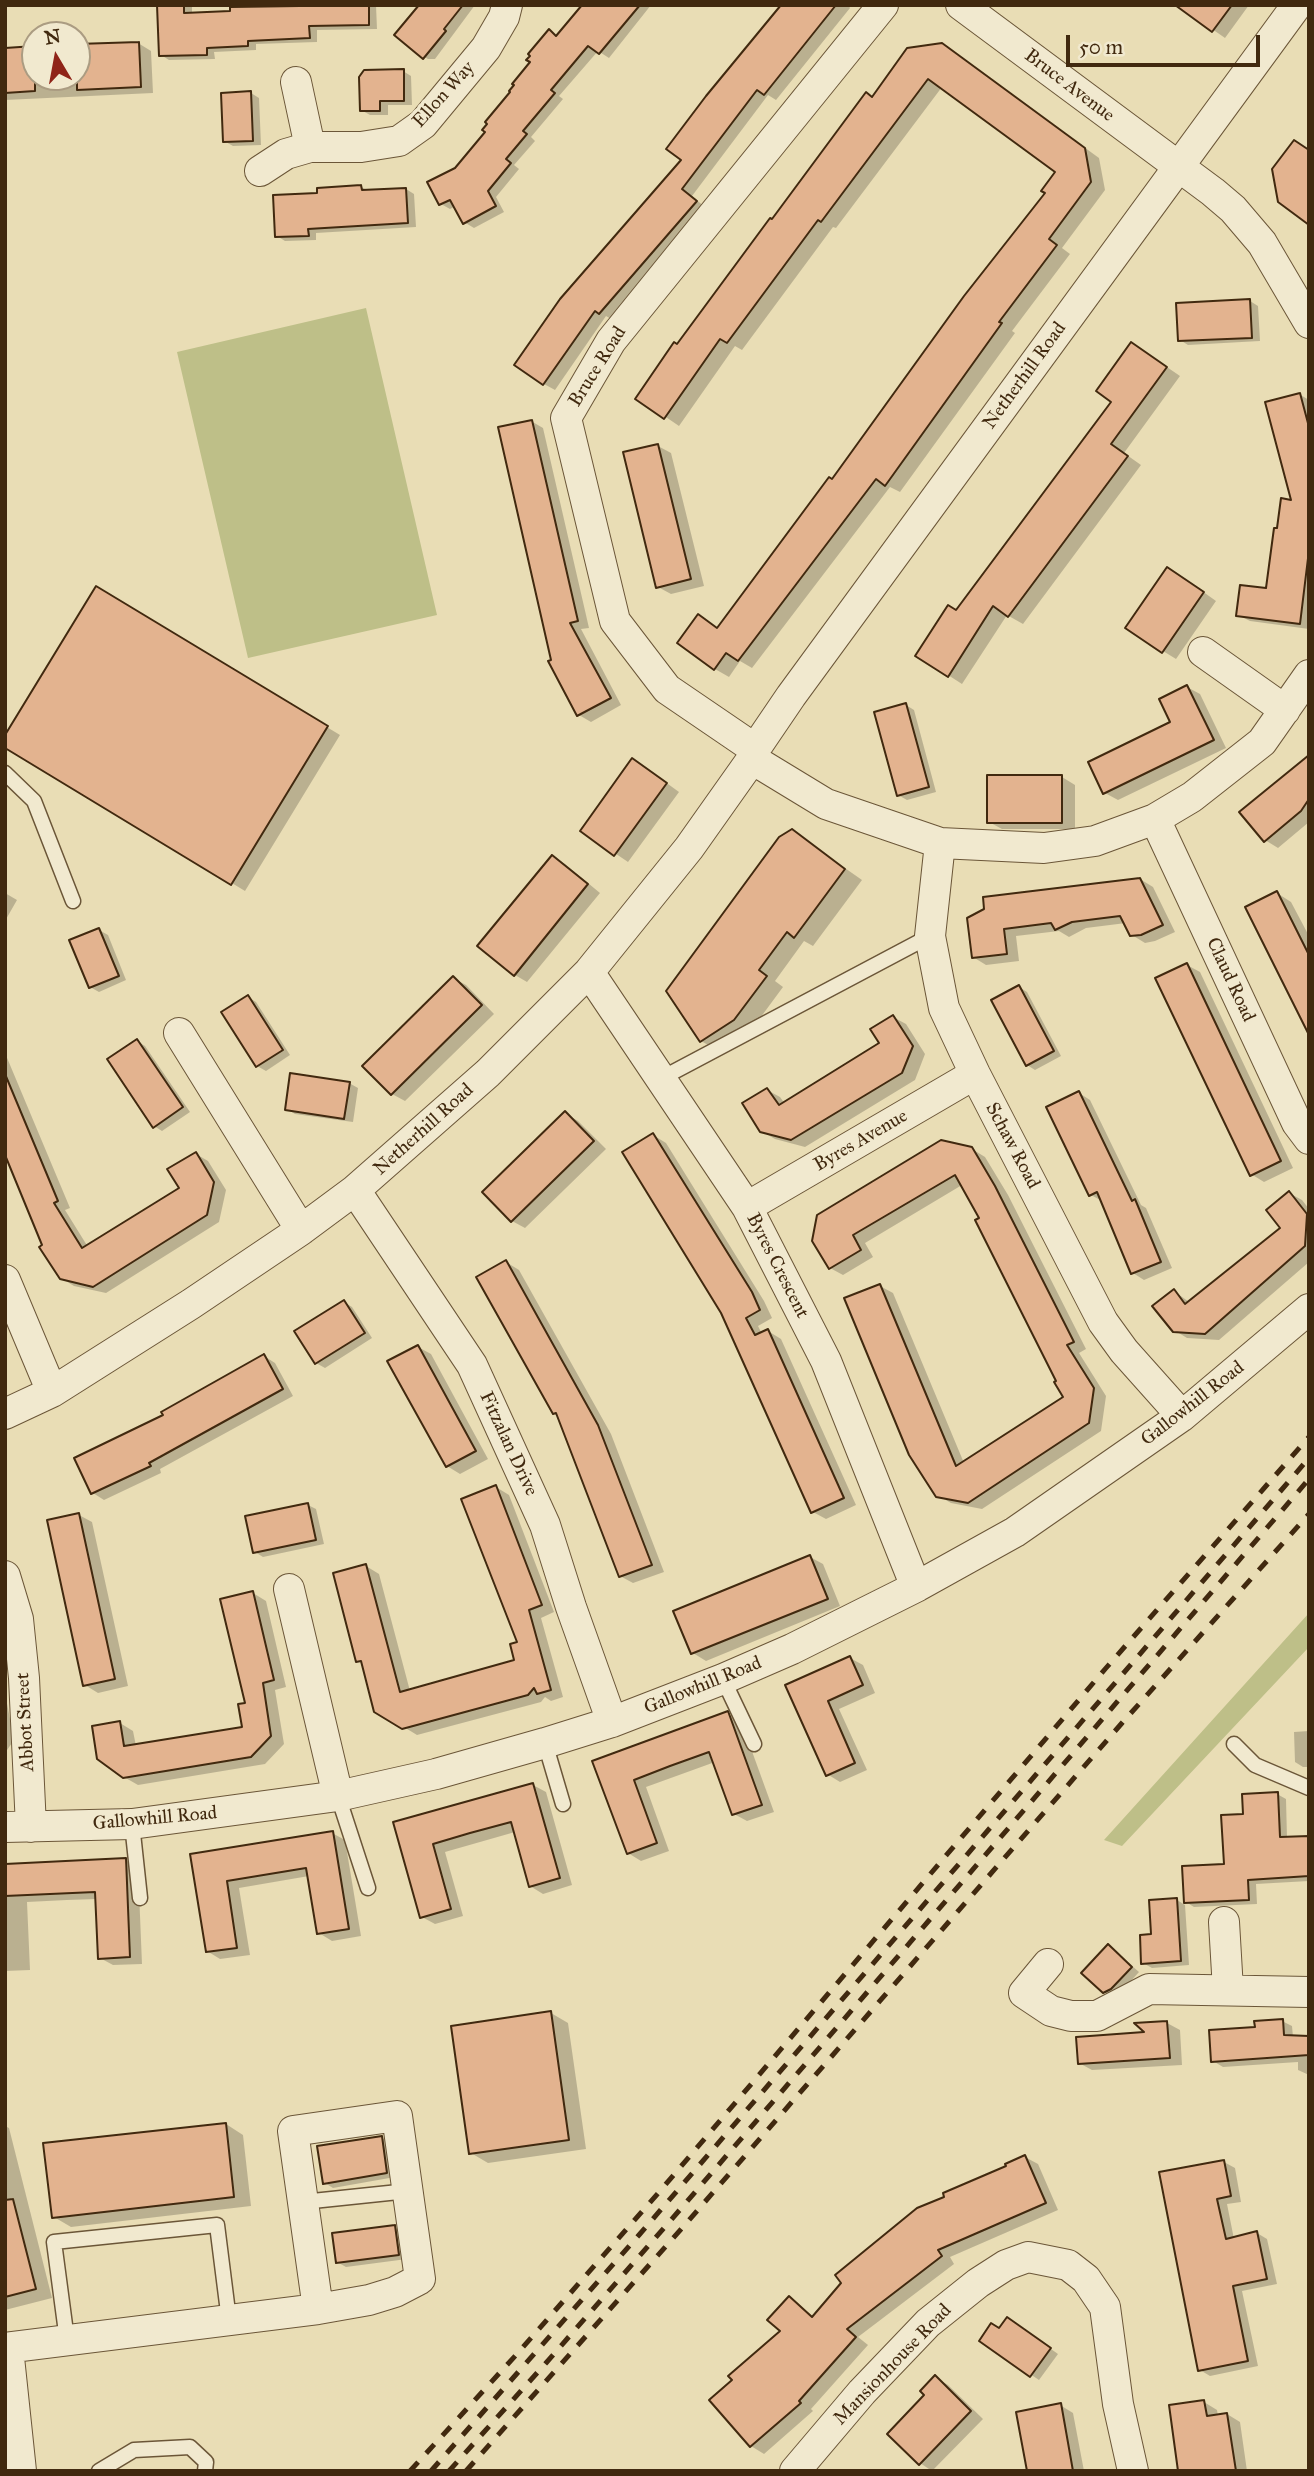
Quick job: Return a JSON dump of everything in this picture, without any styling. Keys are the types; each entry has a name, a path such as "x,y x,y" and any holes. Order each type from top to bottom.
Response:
{"street":[{"name":"Ellon Way","path":"260,171 286,154 310,147 361,147 399,141 423,124 486,48 504,17 507,5"},
{"name":"Bruce Road","path":"883,5 611,341 566,418 615,621 667,690 826,804 940,843 1044,848 1095,841 1155,819 1192,797 1262,741 1309,675"},
{"name":"Bruce Avenue","path":"961,5 1233,209 1262,243 1309,323"},
{"name":"Netherhill Road","path":"5,1414 52,1392 191,1304 355,1190 488,1073 589,972 690,848 753,754 806,704 1184,172 1297,5"},
{"name":"Netherhill Road","path":"1184,172 1309,21"},
{"path":"296,82 310,147"},
{"path":"1203,652 1285,710"},
{"name":"Claud Road","path":"1155,819 1297,1123 1309,1139"},
{"name":"Schaw Road","path":"940,843 930,936 944,1008 975,1074 1103,1322 1124,1351 1182,1416"},
{"name":"Byres Crescent","path":"589,972 747,1207 826,1361 916,1587"},
{"path":"179,1033 301,1230"},
{"name":"Byres Avenue","path":"747,1207 975,1074"},
{"name":"Fitzalan Drive","path":"355,1190 472,1365 545,1525 612,1722"},
{"path":"5,1280 52,1392"},
{"name":"Gallowhill Road","path":"18,1827 132,1824 338,1796 436,1774 545,1743 612,1722 723,1679 792,1649 916,1587 1015,1532 1182,1416 1309,1309"},
{"name":"Abbot Street","path":"5,1576 18,1619 24,1678 18,1827"},
{"path":"289,1589 338,1796"},
{"path":"1224,1922 1228,1990"},
{"path":"1048,1965 1024,1993 1051,2011 1071,2016 1097,2016 1149,1989 1309,1992"},
{"path":"21,2471 6,2348 318,2309 369,2300 395,2292 420,2279 397,2116 293,2131 318,2309"},
{"name":"Mansionhouse Road","path":"795,2471 862,2392 928,2323 978,2283 1006,2265 1028,2257 1068,2265 1086,2279 1105,2307 1118,2404 1133,2471"}],"lane":[{"path":"5,773 34,801 74,901"},
{"path":"662,1078 930,936"},
{"path":"723,1679 754,1744"},
{"path":"545,1743 563,1804"},
{"path":"1234,1744 1255,1765 1309,1788"},
{"path":"338,1796 368,1888"},
{"path":"132,1824 140,1898"},
{"path":"303,2202 408,2191"},
{"path":"67,2340 54,2242 217,2225 229,2320"},
{"path":"99,2471 134,2450 190,2447 206,2462 205,2471"}],"green space":[{"path":"366,308 437,615 248,658 177,352"},
{"path":"1309,1613 1309,1647 1122,1846 1104,1840"}],"building":[{"path":"157,5 184,5 184,13 230,11 230,7 369,5 369,25 309,26 310,38 248,41 248,46 207,48 207,55 159,56"},
{"path":"419,5 463,5 423,59 394,35"},
{"path":"582,5 640,5 599,54 588,46 551,90 555,93 523,131 527,134 506,159 511,163 488,191 496,206 463,224 450,200 439,205 427,182 455,168 485,132 482,130 487,124 485,122 530,62 526,60 530,56 528,54 549,29 556,36"},
{"path":"781,5 836,5 764,95 757,90 682,189 697,201 599,314 595,311 543,385 514,365 560,299 681,160 666,149"},
{"path":"1175,5 1232,5 1212,32"},
{"path":"139,42 141,87 91,89 91,44"},
{"path":"942,43 1085,148 1091,182 1049,239 1057,245 999,322 1002,323 885,486 876,479 738,661 726,653 714,670 677,643 698,614 717,628 829,477 832,479 964,296 1045,193 1041,191 1055,172 928,79 821,222 818,220 727,343 720,339 664,419 635,399 674,342 677,344 866,92 872,97 907,48"},
{"path":"21,47 21,91 35,91 5,93 5,48"},
{"path":"404,69 404,101 380,101 380,111 360,111 359,77 364,70"},
{"path":"251,91 253,141 223,142 221,93"},
{"path":"1294,140 1309,150 1309,225 1278,202 1272,169"},
{"path":"361,185 362,190 406,188 408,223 308,229 309,236 275,237 273,195 317,193 317,188"},
{"path":"1250,299 1252,338 1178,341 1176,303"},
{"path":"1131,342 1167,367 1111,444 1128,456 1008,617 993,606 948,677 915,656 948,605 956,610 1111,402 1096,391"},
{"path":"1300,393 1309,427 1309,550 1300,624 1236,616 1240,585 1266,588 1281,498 1291,500 1265,402"},
{"path":"532,420 578,621 570,623 611,698 577,716 548,661 551,660 498,427"},
{"path":"658,444 691,579 656,588 623,452"},
{"path":"1167,567 1204,592 1162,653 1125,628"},
{"path":"96,586 328,726 231,885 5,748 5,735"},
{"path":"1187,685 1214,740 1103,794 1088,762 1170,722 1159,699"},
{"path":"906,703 929,787 897,796 874,712"},
{"path":"1309,755 1309,799 1301,811 1264,842 1239,812"},
{"path":"632,758 667,783 614,856 580,831"},
{"path":"987,775 1062,775 1062,823 987,823"},
{"path":"792,829 845,869 794,938 787,932 759,970 767,976 734,1020 700,1042 666,991 779,837"},
{"path":"552,855 588,884 514,976 477,946"},
{"path":"1140,878 1163,925 1141,935 1130,936 1120,916 1072,922 1055,930 1051,923 1004,929 1007,954 972,958 967,918 984,909 983,897"},
{"path":"1277,891 1309,955 1309,1035 1245,907"},
{"path":"99,928 119,976 89,988 69,940"},
{"path":"1187,963 1281,1161 1250,1176 1155,978"},
{"path":"453,976 482,1005 391,1095 362,1066"},
{"path":"1019,985 1054,1051 1026,1066 991,1000"},
{"path":"248,995 283,1050 256,1067 221,1012"},
{"path":"893,1015 913,1046 902,1073 791,1140 760,1132 742,1103 767,1088 779,1105 879,1043 870,1029"},
{"path":"137,1039 183,1107 153,1128 107,1059"},
{"path":"290,1073 350,1082 344,1119 285,1110"},
{"path":"5,1074 58,1201 54,1203 82,1248 179,1188 167,1169 196,1152 214,1182 207,1215 93,1287 60,1279 39,1247 42,1245 5,1155"},
{"path":"1079,1091 1132,1201 1135,1199 1161,1262 1131,1274 1097,1192 1089,1196 1046,1107"},
{"path":"565,1111 594,1141 511,1222 482,1192"},
{"path":"653,1133 752,1292 760,1310 746,1318 755,1335 768,1329 844,1498 811,1513 721,1313 622,1152"},
{"path":"941,1140 972,1147 995,1186 1074,1342 1067,1345 1094,1388 1089,1423 968,1503 936,1497 909,1455 844,1298 880,1284 956,1466 1063,1397 975,1220 979,1218 955,1175 853,1235 861,1250 829,1269 812,1241 817,1215"},
{"path":"1289,1191 1307,1214 1305,1246 1205,1334 1173,1332 1152,1306 1174,1289 1185,1304 1280,1228 1266,1210"},
{"path":"506,1260 598,1425 652,1565 619,1577 556,1413 553,1414 476,1277"},
{"path":"344,1300 365,1333 315,1364 294,1331"},
{"path":"418,1345 476,1451 446,1467 387,1361"},
{"path":"264,1354 283,1389 149,1463 151,1466 91,1494 74,1458 163,1415 161,1412"},
{"path":"496,1485 542,1605 529,1610 551,1690 537,1694 534,1688 528,1695 402,1729 374,1712 361,1661 356,1662 333,1573 366,1564 400,1692 514,1660 510,1644 517,1642 461,1499"},
{"path":"308,1503 316,1540 253,1553 245,1516"},
{"path":"79,1513 115,1679 83,1686 47,1520"},
{"path":"810,1555 828,1599 691,1654 673,1611"},
{"path":"253,1591 274,1680 263,1683 271,1736 251,1757 123,1778 97,1759 92,1726 120,1721 124,1746 242,1727 238,1704 245,1703 220,1599"},
{"path":"850,1656 863,1685 828,1701 855,1763 826,1776 785,1685"},
{"path":"728,1711 762,1805 732,1815 709,1752 670,1766 634,1780 657,1843 627,1854 592,1761"},
{"path":"533,1783 560,1878 529,1887 511,1822 470,1833 433,1844 451,1909 420,1918 393,1822"},
{"path":"1278,1792 1280,1837 1309,1836 1309,1876 1248,1880 1249,1900 1184,1903 1182,1866 1224,1864 1221,1815 1243,1814 1242,1794"},
{"path":"333,1831 349,1929 317,1934 306,1868 227,1881 237,1948 206,1952 190,1854"},
{"path":"126,1858 130,1957 98,1959 95,1892 5,1896 5,1864"},
{"path":"1177,1898 1181,1961 1141,1964 1140,1935 1151,1934 1149,1900"},
{"path":"1108,1944 1132,1967 1111,1989 1103,1993 1081,1973"},
{"path":"551,2011 569,2140 469,2154 451,2026"},
{"path":"1283,2019 1284,2035 1309,2036 1309,2055 1211,2062 1209,2030 1255,2027 1254,2021"},
{"path":"1167,2021 1170,2058 1078,2064 1076,2037 1144,2032 1134,2023"},
{"path":"226,2123 234,2197 52,2218 43,2143"},
{"path":"382,2136 387,2173 323,2184 317,2146"},
{"path":"1025,2155 1046,2203 938,2250 942,2256 847,2329 856,2337 799,2401 801,2403 750,2447 709,2400 732,2380 728,2376 780,2331 767,2320 789,2296 812,2317 841,2283 835,2275 917,2208"},
{"path":"1224,2160 1231,2196 1217,2199 1226,2239 1257,2231 1267,2279 1233,2286 1248,2361 1198,2371 1159,2172"},
{"path":"13,2199 36,2289 5,2297 5,2200"},
{"path":"395,2225 399,2255 336,2263 332,2233"},
{"path":"1007,2317 1051,2348 1030,2377 979,2341 991,2323 999,2328"},
{"path":"935,2375 971,2411 919,2465 887,2434 924,2395 920,2391"},
{"path":"1204,2400 1207,2416 1227,2413 1236,2471 1178,2471 1169,2405"},
{"path":"1061,2403 1073,2471 1027,2471 1016,2412"}],"railway":[{"path":"410,2471 660,2191 1106,1668 1309,1437"},
{"path":"431,2471 639,2235 1309,1458"},
{"path":"449,2471 684,2205 1309,1479"},
{"path":"466,2471 683,2227 1122,1723 1309,1514"}]}
